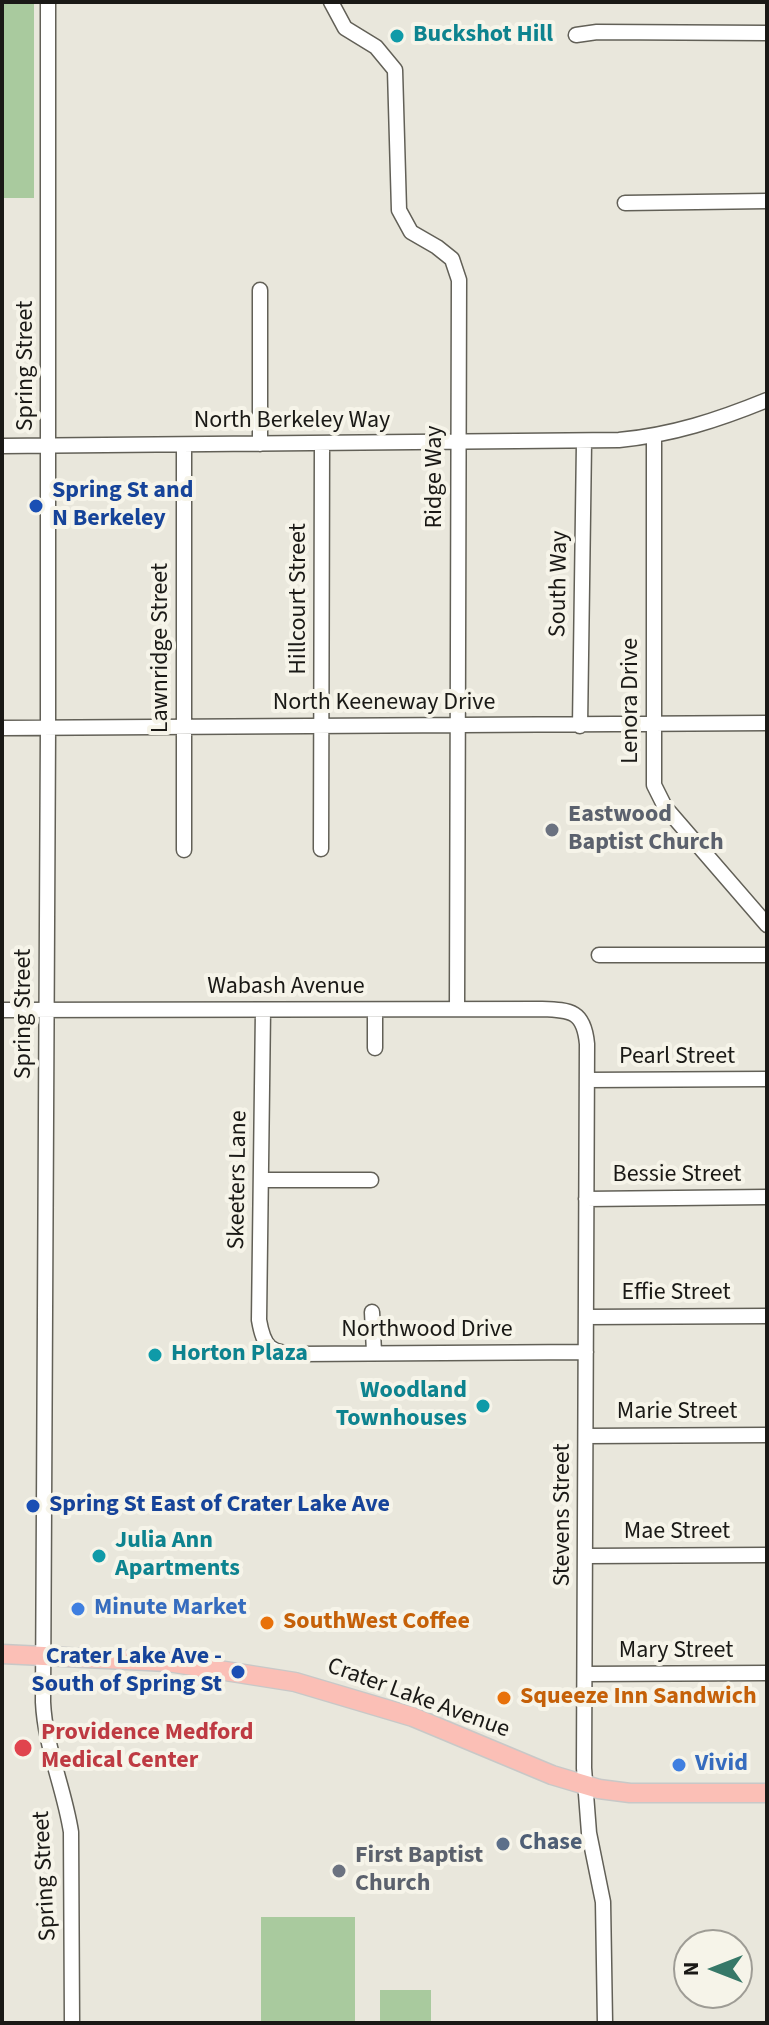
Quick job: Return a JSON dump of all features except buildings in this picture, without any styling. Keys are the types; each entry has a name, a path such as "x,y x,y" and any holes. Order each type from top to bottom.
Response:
{"main road":[{"name":"Crater Lake Avenue","path":"2,1654 168,1662 295,1682 413,1717 585,1786 630,1793 767,1793"}],"street":[{"name":"Spring Street","path":"48,2 43,1656 45,1733 65,1801 71,1838 72,2023"},
{"name":"Ridge Way","path":"331,2 345,28 376,47 395,70 401,219 417,237 445,253 456,268 459,280 457,1008"},
{"path":"576,35 597,32 767,33"},
{"path":"625,203 767,201"},
{"path":"260,290 260,444"},
{"name":"North Berkeley Way","path":"2,446 584,443 654,437 712,421 767,400"},
{"name":"Lenora Drive","path":"654,437 654,785 665,807 767,925"},
{"name":"South Way","path":"580,726 584,443"},
{"name":"Hillcourt Street","path":"321,849 322,444"},
{"name":"Lawnridge Street","path":"184,445 184,850"},
{"name":"North Keeneway Drive","path":"2,728 767,723"},
{"path":"599,955 767,955"},
{"name":"Wabash Avenue","path":"2,1010 457,1008 570,1011"},
{"name":"Skeeters Lane","path":"263,1010 259,1320 264,1342 269,1348"},
{"path":"375,1010 375,1048"},
{"name":"Stevens Street","path":"570,1011 585,1028 587,1080 585,1786 589,1833 603,1902 605,2023"},
{"name":"Pearl Street","path":"587,1080 767,1079"},
{"path":"262,1180 371,1180"},
{"name":"Bessie Street","path":"586,1199 767,1197"},
{"path":"372,1312 374,1352"},
{"name":"Effie Street","path":"586,1317 767,1316"},
{"name":"Northwood Drive","path":"269,1348 299,1354 586,1352"},
{"name":"Marie Street","path":"586,1436 767,1435"},
{"name":"Mae Street","path":"587,1556 767,1555"},
{"name":"Mary Street","path":"585,1674 767,1673"}],"green space":[{"path":"2,2 34,2 34,198 2,198"},
{"path":"261,1917 355,1917 355,2023 261,2023"},
{"path":"380,1990 431,1990 431,2023 380,2023"}],"place":[{"name":"Buckshot Hill","path":"397,36"},
{"name":"Spring St and N Berkeley","path":"36,506"},
{"name":"Eastwood Baptist Church","path":"552,830"},
{"name":"Horton Plaza","path":"155,1355"},
{"name":"Woodland Townhouses","path":"483,1406"},
{"name":"Spring St East of Crater Lake Ave","path":"33,1506"},
{"name":"Julia Ann Apartments","path":"99,1556"},
{"name":"Minute Market","path":"78,1609"},
{"name":"SouthWest Coffee","path":"267,1623"},
{"name":"Crater Lake Ave - South of Spring St","path":"238,1672"},
{"name":"Squeeze Inn Sandwich","path":"504,1698"},
{"name":"Providence Medford Medical Center","path":"23,1748"},
{"name":"Vivid","path":"679,1765"},
{"name":"Chase","path":"503,1844"},
{"name":"First Baptist Church","path":"339,1871"}]}
